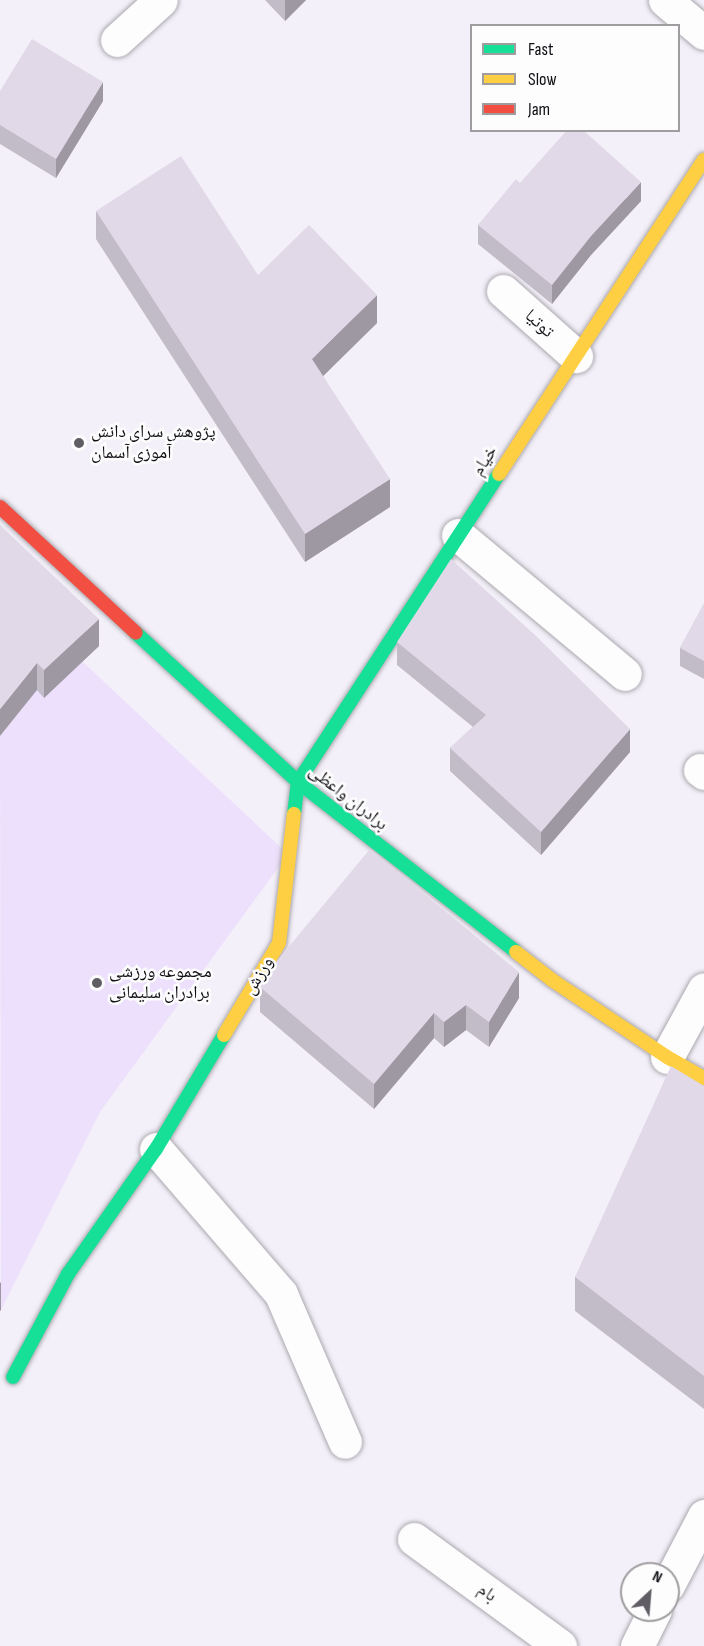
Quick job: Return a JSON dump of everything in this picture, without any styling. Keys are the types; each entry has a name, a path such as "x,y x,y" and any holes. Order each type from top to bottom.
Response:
{"street":[{"path":"117,40 161,0"},
{"path":"665,0 704,33"},
{"name":"خیام","path":"298,782 704,160"},
{"name":"توتیا","path":"503,291 576,356"},
{"name":"برادران واعظی","path":"0,507 298,782 552,980 667,1057 704,1078"},
{"path":"458,535 625,674"},
{"name":"ورزش","path":"13,1377 68,1274 156,1149 279,943 298,782"},
{"path":"667,1057 704,990"},
{"path":"156,1149 281,1294 345,1442"},
{"path":"680,1562 704,1516"},
{"name":"بام","path":"414,1539 560,1646"},
{"path":"637,1646 649,1622"}],"shaded area":[{"name":"مجموعه ورزشی برادران سلیمانی","path":"69,649 288,854 100,1112 1,1310 0,736"}],"building":[{"path":"32,39 103,82 56,159 0,125 0,91"},
{"path":"565,132 585,132 641,182 591,236 552,285 478,225 516,179 520,183"},
{"path":"181,156 258,275 309,225 377,295 312,359 390,479 305,534 96,211"},
{"path":"0,525 99,619 44,670 37,663 0,709"},
{"path":"451,559 535,635 630,729 541,832 450,748 486,715 397,642"},
{"path":"704,603 704,661 680,648"},
{"path":"370,849 519,972 489,1022 466,1005 444,1022 434,1013 374,1084 260,987 271,968"},
{"path":"671,1066 704,1086 704,1376 575,1277"}],"traffic: fast":[{"path":"294,814 298,782 499,474"},
{"path":"136,633 298,782 516,952"},
{"path":"13,1377 68,1274 156,1149 224,1035"}],"traffic: slow":[{"path":"499,474 704,160"},
{"path":"224,1035 279,943 294,814"},
{"path":"516,952 552,980 667,1057 704,1078"}],"traffic: jam":[{"path":"0,507 136,633"}],"place":[{"name":"پژوهش سرای دانش آموزی آسمان","path":"79,443"},
{"name":"مجموعه ورزشی برادران سلیمانی","path":"97,983"}]}
